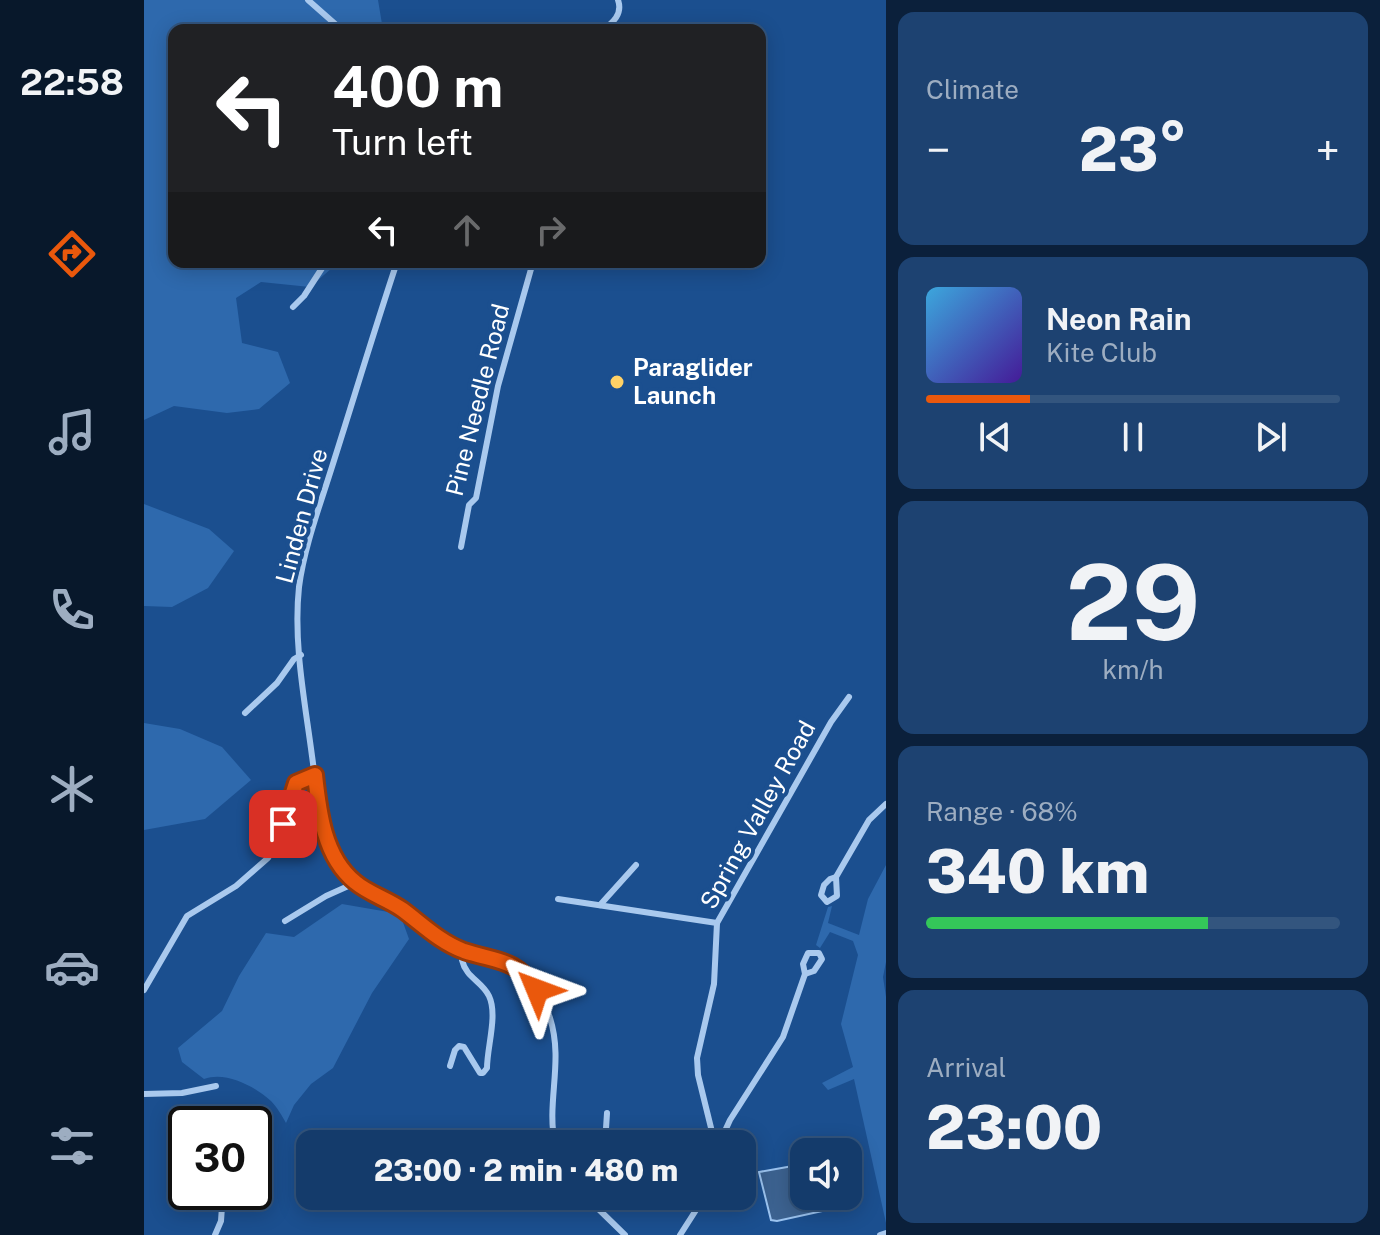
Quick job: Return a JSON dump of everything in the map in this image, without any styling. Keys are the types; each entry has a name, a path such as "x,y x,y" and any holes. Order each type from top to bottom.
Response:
{"street":[{"path":"308,0 335,24"},
{"path":"610,24 616,19 620,6 618,0"},
{"path":"293,307 322,268"},
{"name":"Linden Drive","path":"395,268 303,568 298,612 301,655 324,831 334,854 355,883 403,910 446,943 500,959 518,968 532,984 544,1003 557,1051 552,1108 554,1130"},
{"name":"Pine Needle Road","path":"461,547 469,505 476,498 495,395 531,268"},
{"path":"245,713 301,655"},
{"name":"Spring Valley Road","path":"713,1130 698,1075 697,1058 714,984 717,923 831,722 849,697"},
{"path":"144,990 187,916 236,886 268,858 280,837 292,790 303,778 315,775"},
{"path":"836,877 869,820 886,804"},
{"path":"600,905 636,865"},
{"path":"285,921 326,896 355,883"},
{"path":"558,899 717,923"},
{"path":"450,1066 459,1046 464,1047 480,1073 487,1068 492,1005 487,992 464,969 462,960 468,952"},
{"path":"725,1130 776,1051 805,974"},
{"path":"144,1094 182,1093 216,1086"},
{"path":"606,1130 607,1113"},
{"path":"215,1235 222,1210"},
{"path":"601,1210 625,1235"},
{"path":"680,1235 696,1210"},
{"path":"880,1235 886,1233"}],"shaded area":[{"path":"144,0 378,0 382,24 168,24 168,268 332,268 310,287 261,282 236,298 242,343 278,352 290,383 259,409 227,413 174,406 144,420"},
{"path":"144,504 209,529 234,551 208,588 172,607 144,606"},
{"path":"144,723 180,729 222,747 251,780 205,819 144,830"},
{"path":"886,865 886,962 883,977 886,997 886,1223 854,1079 828,1090 822,1083 853,1067 841,1024 858,955 853,941 830,932 820,948 816,945 828,907 832,906 828,923 859,935 868,899"},
{"path":"342,904 400,914 409,939 372,993 333,1068 311,1084 294,1105 286,1123 271,1101 248,1085 230,1078 204,1079 182,1062 178,1048 222,1011 266,933 294,937"},
{"path":"790,1166 790,1210 827,1210 771,1220 759,1172"}],"place":[{"name":"Paraglider Launch","path":"617,382"}],"route":[{"path":"283,824 296,783 315,775 324,831 334,854 355,883 403,910 446,943 509,963 522,972 537,990"}]}
